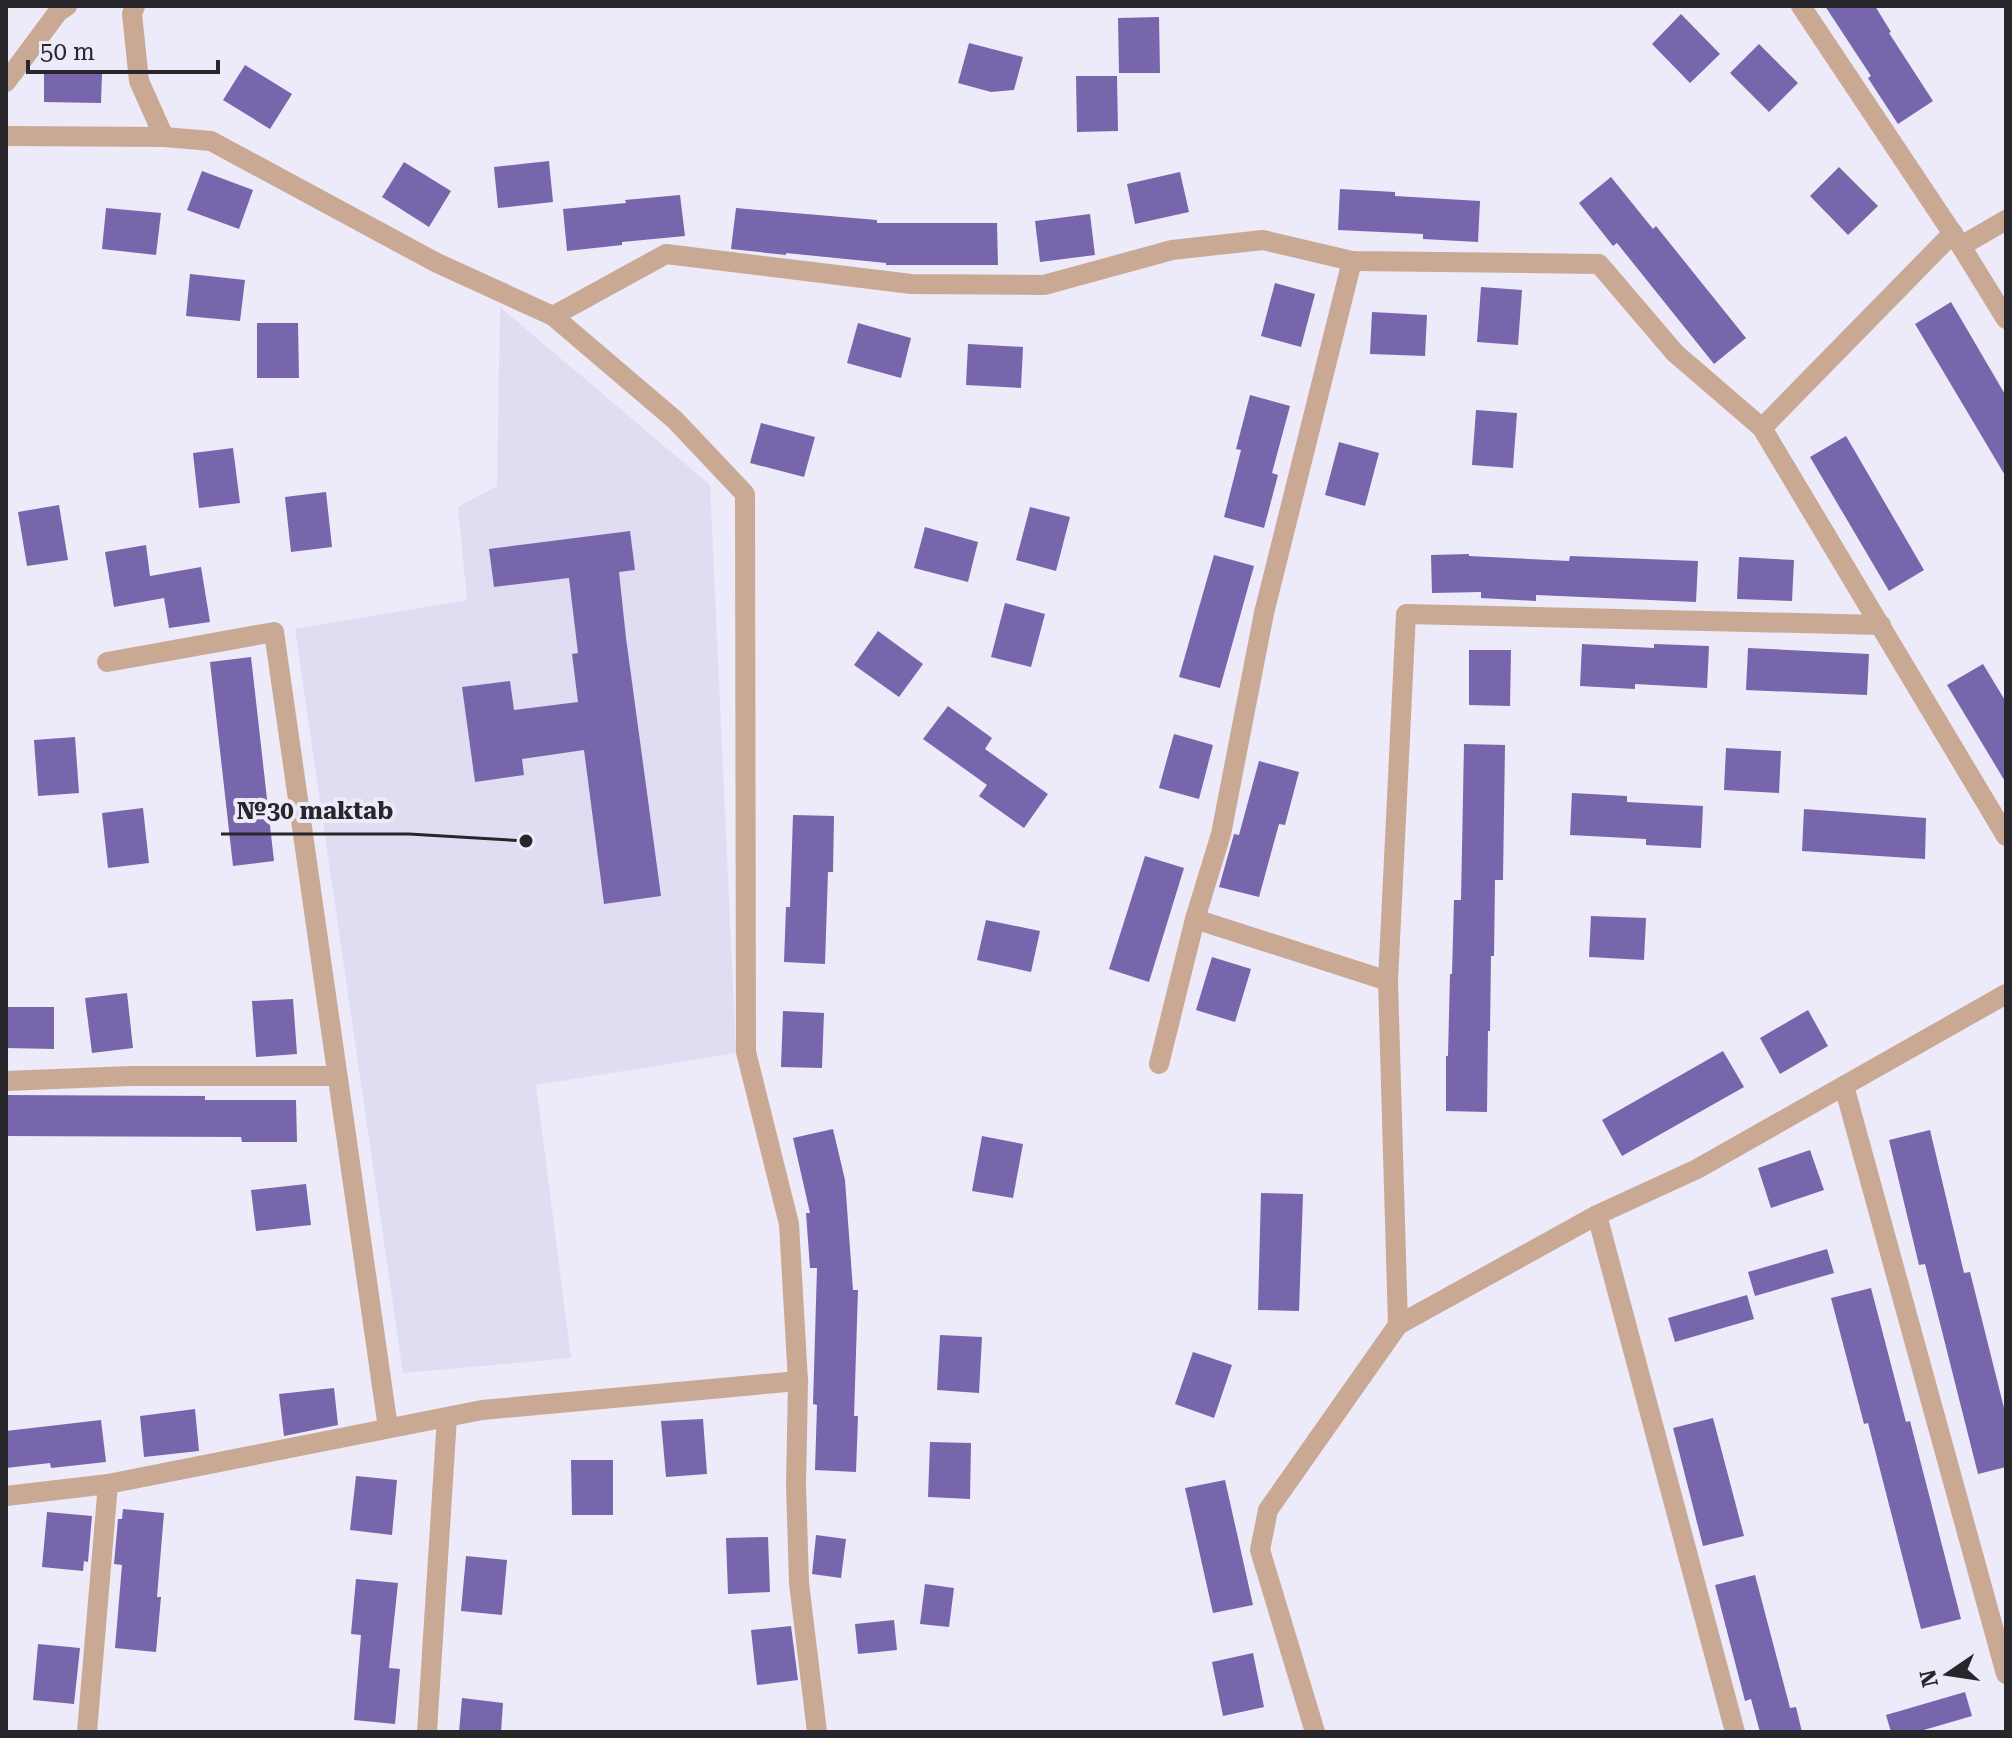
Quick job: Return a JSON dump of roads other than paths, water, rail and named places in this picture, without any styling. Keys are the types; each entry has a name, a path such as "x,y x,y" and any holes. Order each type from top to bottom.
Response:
{"street":[{"path":"6,82 58,12 67,6"},
{"path":"135,6 132,14 139,81 164,137"},
{"path":"1801,6 1957,239 2006,319"},
{"path":"6,136 164,137 211,141 437,263 553,316 675,420 745,494 746,1052 789,1224 798,1381 796,1485 799,1583 817,1732"},
{"path":"1762,428 1957,239 2006,220"},
{"path":"553,316 666,254 911,284 1044,285 1172,250 1263,240 1352,261 1599,264 1675,353 1762,428 2006,836"},
{"path":"1159,1064 1195,919 1221,834 1264,613 1352,261"},
{"path":"1398,1325 1388,981 1406,614 1881,625"},
{"path":"107,662 274,632 388,1428"},
{"path":"1195,919 1388,981"},
{"path":"1315,1732 1260,1550 1268,1510 1398,1325 1597,1215 1697,1169 2006,994"},
{"path":"6,1081 130,1076 337,1076"},
{"path":"1844,1086 2006,1674"},
{"path":"1597,1215 1735,1732"},
{"path":"6,1496 108,1484 482,1410 798,1381"},
{"path":"427,1732 447,1417"},
{"path":"87,1732 108,1484"}],"place":[{"name":"№30 maktab","path":"526,841"}]}
